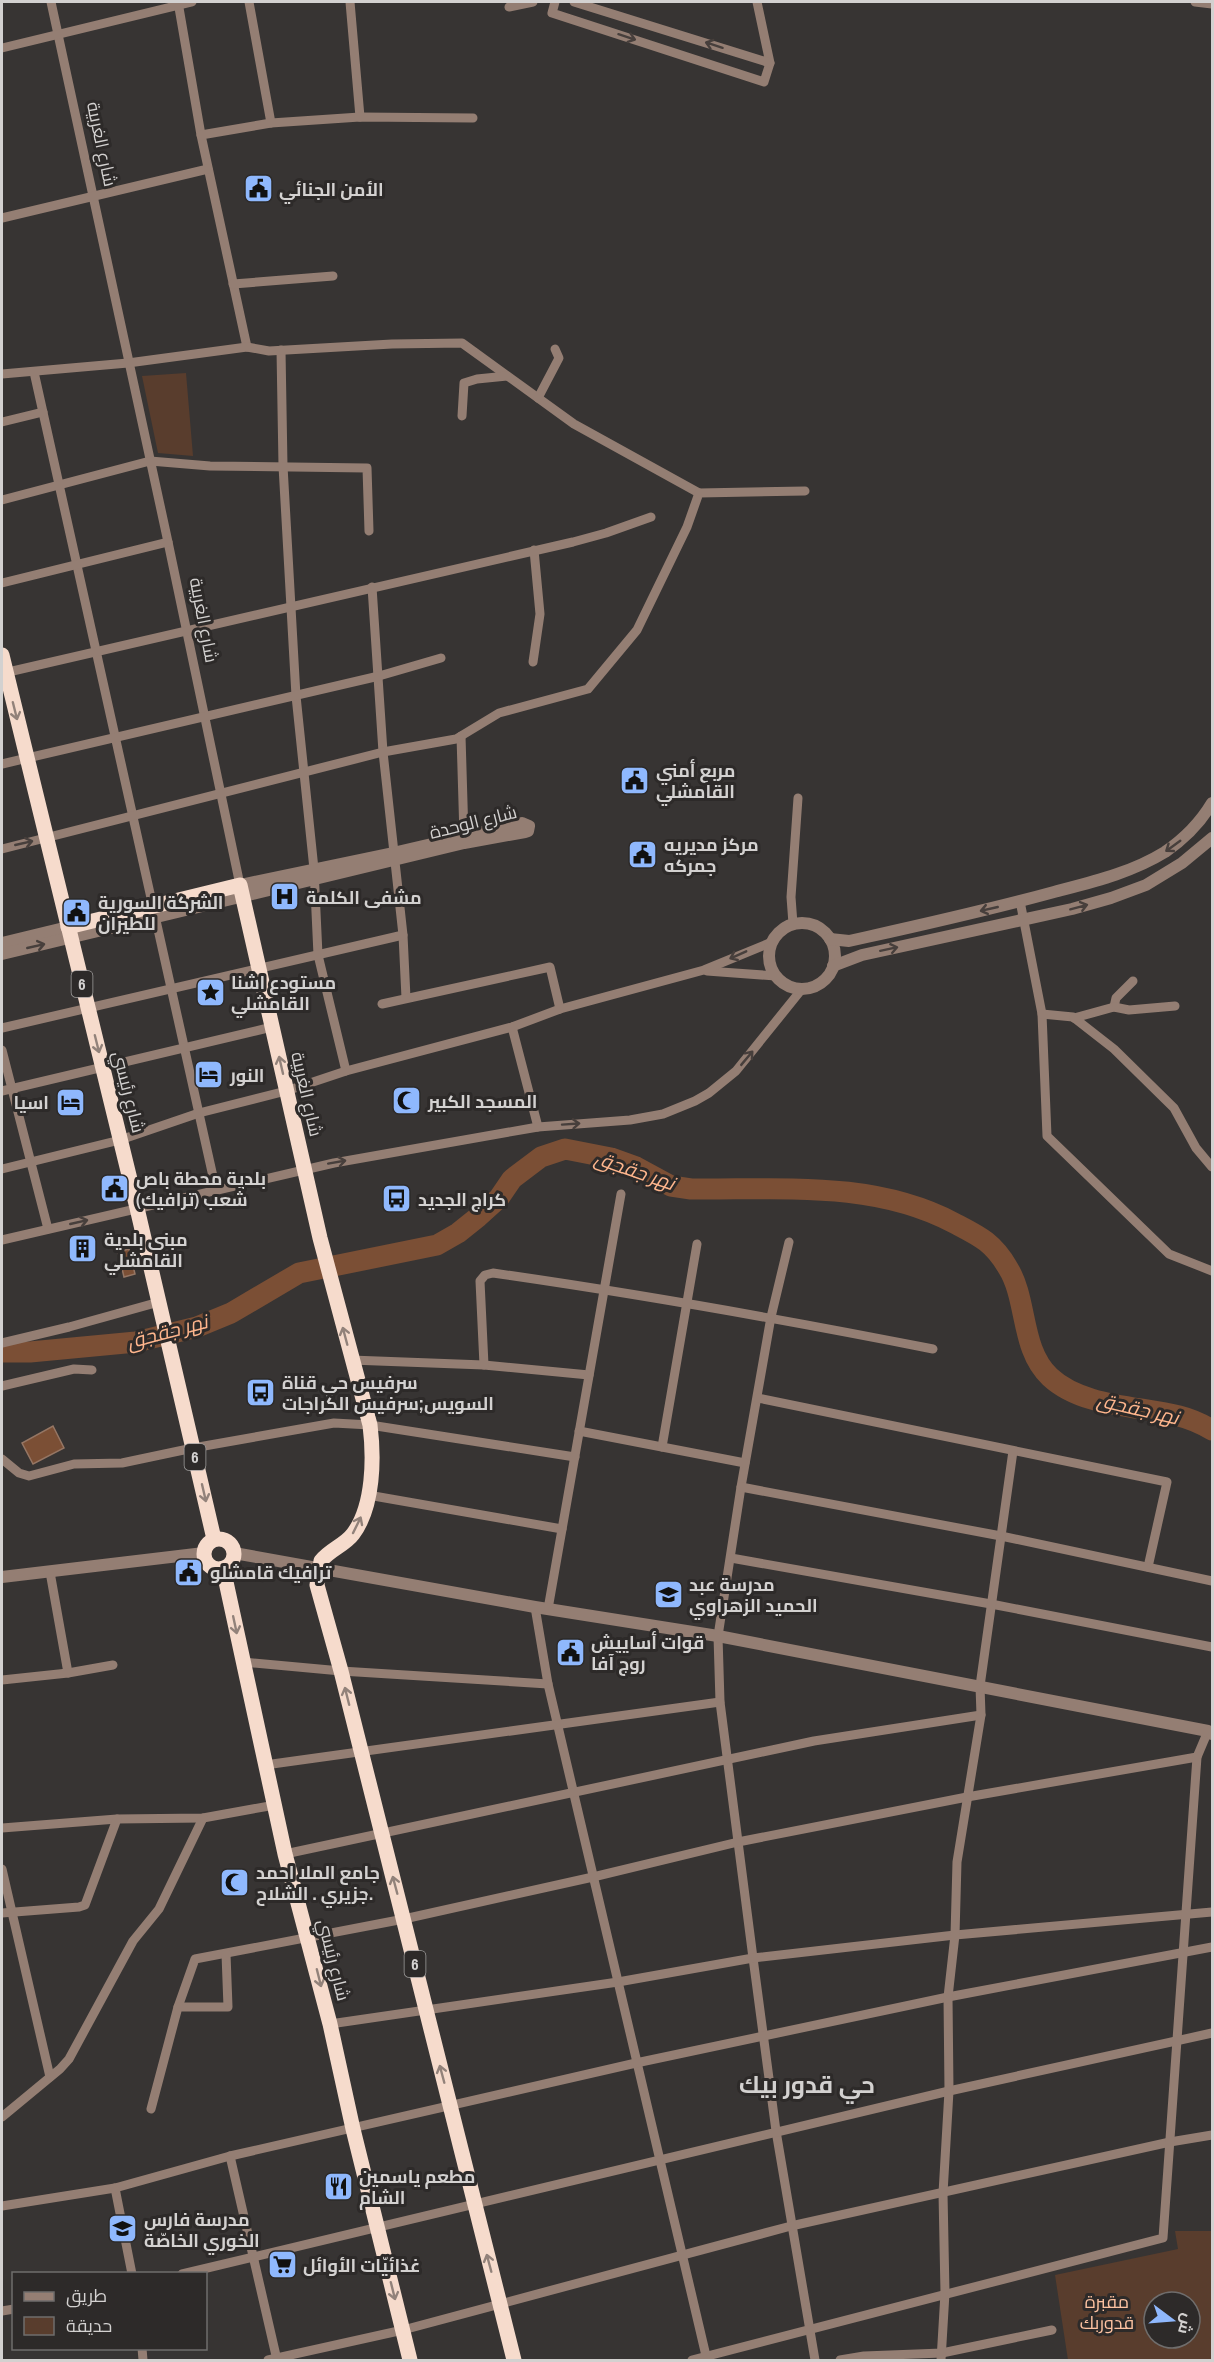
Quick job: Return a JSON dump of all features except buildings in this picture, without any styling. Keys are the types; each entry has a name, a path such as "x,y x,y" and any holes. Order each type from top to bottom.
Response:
{"highway":[{"name":"شارع رئيسي","path":"2,655 4,673 27,758 161,1308 214,1539"},
{"name":"شارع الوحدة","path":"70,932 241,891"},
{"name":"شارع الغربية","path":"241,891 321,1245 370,1425 372,1470 368,1495 354,1533 324,1557 319,1568"},
{"path":"214,1539 225,1540 233,1548 231,1562 223,1568 212,1567 207,1563 205,1547 214,1539"},
{"name":"شارع رئيسي","path":"223,1568 285,1854 330,2024 353,2129 410,2361"},
{"name":"6","path":"319,1568 317,1585 319,1596 341,1671 514,2361"}],"street":[{"name":"شارع الغربية","path":"51,2 241,891"},
{"path":"2,48 178,3 192,2"},
{"path":"249,2 271,123"},
{"path":"350,2 360,117"},
{"path":"509,7 533,2"},
{"path":"555,2 552,13 764,82 770,63 756,2"},
{"path":"574,2 770,63"},
{"path":"1195,2 1212,3"},
{"path":"178,3 208,170 247,347"},
{"path":"604,30 609,12"},
{"path":"201,135 271,123 360,117 473,118"},
{"path":"2,218 208,170"},
{"path":"233,284 333,276"},
{"path":"2,374 128,363 247,347 269,351 392,344 462,343 574,424 699,493 805,491"},
{"path":"538,398 559,358 555,349"},
{"path":"280,350 283,466 296,696 314,875 318,955 346,1071"},
{"path":"34,372 216,1190"},
{"path":"462,416 464,383 477,379 507,376"},
{"path":"2,422 43,412"},
{"path":"2,500 150,461 210,466 367,468 369,531"},
{"path":"2,849 132,814 383,752 456,739 499,713 588,689 637,630 687,527 699,493"},
{"path":"4,673 606,533 651,517"},
{"path":"2,583 168,542"},
{"path":"533,662 540,614 534,550"},
{"path":"372,587 383,752 403,935 405,999"},
{"path":"2,764 379,676 441,657"},
{"path":"461,736 464,836"},
{"path":"793,924 791,897 798,798"},
{"path":"830,939 849,941 1108,878 1148,861 1178,842 1190,831 1212,803"},
{"name":"شارع الوحدة","path":"241,891 525,832 528,831 529,826 525,822 464,836 393,858"},
{"path":"833,966 862,955 1024,920 1111,898 1146,885 1182,864 1211,842"},
{"path":"1020,901 1042,1014 1047,1136 1169,1254 1212,1271"},
{"path":"793,924 814,925 830,939 834,948 833,966 821,983 802,989 792,988 776,976 769,960 772,942 777,934 793,924"},
{"name":"شارع الوحدة","path":"2,943 70,932"},
{"name":"شارع الوحدة","path":"2,954 70,932"},
{"path":"2,1028 403,935"},
{"path":"2,1169 120,1140 199,1113 286,1091 346,1071 512,1027 560,1009 705,970 772,942"},
{"path":"382,1004 550,967 560,1009"},
{"path":"705,970 776,976"},
{"path":"1114,1007 1116,998 1133,981"},
{"path":"2,1240 304,1169 538,1127 646,1118 671,1111 709,1093 736,1071 802,989"},
{"path":"1042,1014 1074,1018 1114,1007 1130,1010 1175,1006"},
{"path":"1074,1018 1114,1049 1174,1108 1196,1148 1212,1167"},
{"path":"2,1091 272,1027"},
{"path":"512,1027 538,1127"},
{"path":"2,1050 48,1229"},
{"path":"621,1194 562,1529 542,1608 548,1684 707,2358"},
{"path":"789,1242 771,1317 718,1636 720,1702 753,1958 776,2131 814,2361"},
{"path":"662,1447 697,1244"},
{"path":"484,1365 480,1281 485,1275 493,1273 771,1317 933,1349"},
{"path":"2,1343 161,1308"},
{"path":"351,1359 484,1365 589,1375"},
{"path":"2,1386 74,1369 92,1370"},
{"path":"758,1398 1167,1482 1148,1567"},
{"path":"2,1459 19,1473 29,1476 74,1464 122,1463 322,1425 370,1425 575,1457"},
{"path":"579,1431 745,1463"},
{"path":"941,2356 945,2293 943,2193 949,2091 948,1997 955,1935 957,1862 981,1715 980,1686 1013,1451"},
{"path":"741,1487 1001,1536 1212,1581"},
{"path":"368,1495 562,1529"},
{"path":"2,1577 204,1552"},
{"path":"234,1553 542,1608 718,1636 1210,1732 1197,1756 1163,2238 945,2293 692,2361"},
{"path":"730,1558 991,1604 1212,1647"},
{"path":"50,1572 68,1672"},
{"path":"243,1662 341,1671 548,1684"},
{"path":"2,1680 113,1665"},
{"path":"265,1765 720,1702"},
{"path":"285,1854 813,1741 981,1715"},
{"path":"151,2109 178,2007 195,1959 404,1919 738,1842 968,1797 1197,1756"},
{"path":"2,1828 117,1819 202,1818 275,1805"},
{"path":"2,2117 69,2059 133,1941 159,1909 202,1818"},
{"path":"6,1913 79,1908 85,1905 117,1819"},
{"path":"2,1869 6,1913 50,2077"},
{"path":"330,2024 618,1982 753,1958 955,1935 1212,1912"},
{"path":"2,2206 115,2188 230,2156 636,2063 948,1997 1212,1947"},
{"path":"178,2007 228,2007 226,1954"},
{"path":"190,2272 776,2131 1212,2033"},
{"path":"230,2156 254,2257 274,2360 500,2305 791,2226 1170,2142 1212,2135"},
{"path":"115,2188 132,2272"},
{"path":"840,2361 864,2356 941,2356 1052,2330"}],"green space":[{"path":"186,373 193,456 158,453 142,376"},
{"name":"مقبرة قدوربك","path":"1175,2231 1212,2231 1212,2360 1068,2360 1055,2275 1178,2249"}],"shaded area":[{"path":"129,1249 135,1274 124,1277 118,1252"},
{"path":"53,1426 64,1448 33,1464 22,1443"}],"waterway":[{"name":"نهر جقجق","path":"2,1352 30,1352 136,1342 197,1327 231,1313 299,1273 437,1245 458,1233 478,1217 499,1198 512,1179 541,1157 565,1149 611,1158 636,1167 671,1186 691,1189 825,1190 891,1200 923,1209 978,1236 997,1252 1014,1281 1029,1339 1040,1366 1063,1387 1094,1400 1179,1416 1212,1430"}],"place":[{"name":"الأمن الجنائي","path":"258,189"},
{"name":"مربع أمني القامشلي","path":"635,780"},
{"name":"مركز مديريه جمركه","path":"643,854"},
{"name":"مشفى الكلمة","path":"285,897"},
{"name":"الشركة السورية للطيران","path":"77,912"},
{"name":"مستودع اشنا القامشلي","path":"210,992"},
{"name":"النور","path":"209,1075"},
{"name":"المسجد الكبير","path":"407,1101"},
{"name":"اسيا","path":"70,1102"},
{"name":"بلدية محطة باص شعب (ترافيك)","path":"115,1188"},
{"name":"كراج الجديد","path":"397,1199"},
{"name":"مبنى بلدية القامشلي","path":"83,1249"},
{"name":"سرفيس حي قناة السويس;سرفيس الكراجات","path":"261,1392"},
{"name":"ترافيك قامشلو","path":"189,1572"},
{"name":"مدرسة عبد الحميد الزهراوي","path":"668,1594"},
{"name":"قوات أساييش روج آفا","path":"570,1652"},
{"name":"جامع الملا احمد جزيري . الشلاح.","path":"235,1882"},
{"name":"مطعم ياسمين الشام","path":"338,2186"},
{"name":"مدرسة فارس الخوري الخاصّة","path":"123,2229"},
{"name":"غذائيّات الأوائل","path":"282,2265"}],"district":[{"name":"حي قدور بيك","path":"807,2084"}]}
